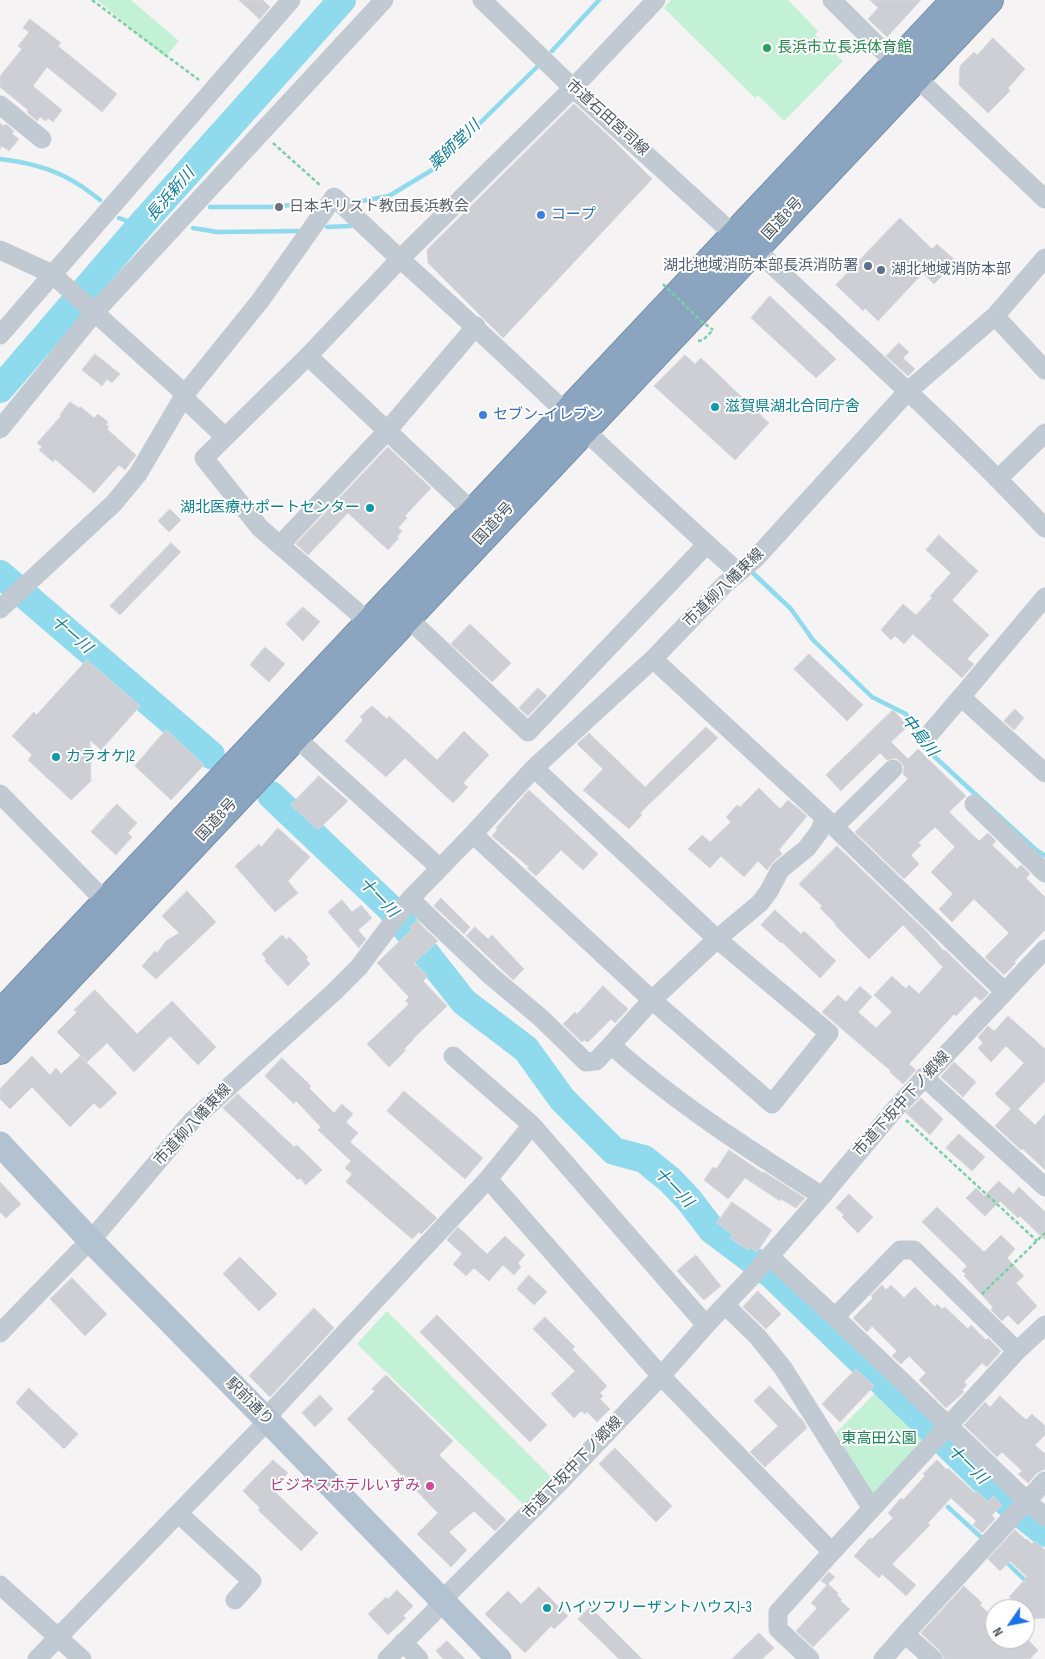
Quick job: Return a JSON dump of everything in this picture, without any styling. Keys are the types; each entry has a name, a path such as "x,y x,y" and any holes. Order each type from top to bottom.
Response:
{"highway":[{"name":"国道8号","path":"906,71 956,0"},
{"name":"国道8号","path":"0,1050 408,618 575,422 743,243 906,71 989,0"},
{"name":"国道8号","path":"0,1015 473,512 575,422"}],"main road":[{"name":"駅前通り","path":"0,1144 90,1240 498,1659"}],"street":[{"path":"0,334 291,0"},
{"path":"0,429 95,312 384,0"},
{"name":"市道石田宮司線","path":"482,0 573,88 743,243 767,260 999,478 1045,528"},
{"path":"368,623 260,528 204,458 308,356 400,259 573,88 656,0"},
{"path":"832,0 1045,199"},
{"path":"0,105 42,139"},
{"path":"12,598 114,503 138,474 184,396 260,301 334,197 400,259 476,326 575,422 738,572"},
{"path":"0,250 52,274 95,312 225,437"},
{"name":"市道柳八幡東線","path":"0,1333 90,1240 192,1121 359,967 400,912 534,768 654,659 725,584 755,558 907,392 995,316 1045,258"},
{"path":"995,316 1045,370"},
{"path":"280,545 387,431 476,326"},
{"path":"308,356 473,512"},
{"path":"999,478 1045,433"},
{"path":"408,618 528,732 706,544"},
{"path":"926,738 1044,602"},
{"path":"654,659 829,822 1005,992"},
{"path":"961,697 1045,773"},
{"path":"295,737 440,868"},
{"path":"473,834 652,1000 772,1104 829,1033 717,939 534,768"},
{"path":"400,912 491,976 541,1018 586,1062 596,1061 652,1000 717,939 760,903 780,870 807,848 829,822 892,769"},
{"path":"0,794 106,902"},
{"path":"974,804 1045,873"},
{"name":"市道下坂中下ノ郷線","path":"387,1659 661,1376 822,1196 924,1077 1005,992 1042,959"},
{"path":"611,1045 644,1075 680,1102 740,1144 822,1196"},
{"path":"453,1056 532,1125 706,1325"},
{"path":"924,1077 1045,1187"},
{"path":"37,1659 268,1421 275,1408 488,1179 532,1125"},
{"path":"488,1179 661,1376 832,1552"},
{"path":"835,1316 900,1250 914,1250 1017,1351"},
{"path":"762,1263 835,1316 942,1432 1021,1508 1045,1517"},
{"path":"725,1305 757,1336 783,1368 872,1509"},
{"path":"810,1659 778,1629 778,1612 1017,1351 1045,1325"},
{"path":"883,1659 1045,1481"},
{"path":"179,1514 252,1581 235,1600"},
{"path":"0,1585 82,1659"},
{"path":"905,1634 933,1659"},
{"path":"403,1642 419,1659"}],"path":[{"path":"92,0 212,90"},
{"path":"261,132 334,197"},
{"path":"663,284 713,330 703,340"},
{"path":"895,1109 1037,1241"},
{"path":"970,1305 1045,1233"}],"green space":[{"path":"97,0 131,0 179,41 165,57"},
{"name":"長浜市立長浜体育館","path":"671,0 788,0 818,31 815,35 843,61 784,121 758,95 755,98 664,8"},
{"path":"387,1311 556,1482 527,1508 357,1344"},
{"name":"東高田公園","path":"880,1388 929,1434 873,1497 836,1433"}],"building":[{"path":"239,0 263,0 270,7 260,19"},
{"path":"870,0 921,0 887,37 868,19 878,8"},
{"path":"30,19 61,43 58,46 117,94 102,112 47,67 33,86 62,110 53,122 48,118 46,121 40,117 37,121 27,112 28,110 0,87 0,76 22,49 18,46 29,32 23,28"},
{"path":"993,38 1025,69 1008,88 1010,91 988,113 959,85 960,66 974,52 977,55"},
{"name":"コープ","path":"574,104 652,179 503,338 428,263 427,250"},
{"path":"0,123 4,126 6,124 14,131 12,134 19,139 9,151 2,146 0,149"},
{"path":"900,218 932,249 937,244 956,261 934,284 923,273 878,321 865,308 863,311 836,285"},
{"path":"770,296 836,359 816,378 751,318"},
{"path":"899,343 909,352 903,358 915,369 908,376 886,356"},
{"path":"95,354 120,374 112,383 107,379 102,386 82,370"},
{"name":"滋賀県湖北合同庁舎","path":"685,355 695,364 701,358 769,423 735,460 654,386"},
{"path":"70,402 79,408 81,407 94,418 98,414 108,422 106,425 109,426 107,429 136,455 125,470 119,465 94,493 55,459 53,462 39,450 42,447 37,443 61,416"},
{"path":"388,447 431,488 405,516 407,518 398,528 402,531 397,537 399,538 388,550 348,513 308,555 296,544"},
{"path":"170,509 181,520 169,532 158,521"},
{"path":"939,535 978,571 952,600 989,635 967,659 974,664 962,678 913,634 904,644 895,636 891,640 881,630 903,604 916,615 951,573 926,550"},
{"path":"171,543 181,552 120,615 110,606"},
{"path":"303,607 320,622 303,641 286,624"},
{"path":"470,624 511,663 492,682 451,644"},
{"path":"265,647 285,664 269,682 250,665"},
{"path":"809,654 863,705 847,721 794,669"},
{"path":"87,660 140,706 101,750 90,740 91,781 71,800 28,760 32,755 12,736 34,712 36,715"},
{"path":"538,688 547,696 528,716 519,708"},
{"path":"372,706 387,719 389,716 437,760 464,731 489,755 463,783 468,787 453,803 405,758 386,777 345,741 363,720 360,717"},
{"path":"1015,709 1024,718 1014,730 1004,721"},
{"path":"893,710 908,726 891,742 908,759 918,749 966,796 949,812 979,841 988,833 996,841 992,845 1017,869 1021,865 1030,874 1026,878 1045,897 1045,930 1004,975 985,957 1009,933 974,899 952,922 939,909 953,894 931,872 955,847 935,827 918,843 921,845 911,855 919,864 904,879 855,832 908,779 903,774 904,767 901,762 896,758 887,760 880,753 841,791 826,775"},
{"path":"706,727 718,738 640,813 642,815 629,829 583,790 603,769 577,744 589,733 645,787"},
{"path":"166,730 204,765 171,800 135,766"},
{"path":"319,776 348,801 318,830 291,805"},
{"path":"759,788 780,809 788,800 807,816 779,850 782,854 767,870 758,861 744,877 721,856 710,868 688,849 702,835 710,842 731,822 726,817 737,805 740,807"},
{"path":"529,790 598,854 583,870 561,850 536,876 527,868 529,867 492,836 497,830 496,828"},
{"path":"117,804 137,823 128,833 132,837 116,855 91,832"},
{"path":"278,828 310,857 288,881 298,893 275,912 235,866 259,844 261,847"},
{"path":"837,846 989,993 981,1001 975,996 956,1016 954,1014 909,1064 916,1070 903,1084 891,1071 822,1012 838,995 846,1002 860,986 872,997 858,1012 876,1028 892,1012 874,995 892,976 906,989 909,985 919,994 943,967 903,925 869,959 820,908 822,906 799,884"},
{"path":"187,891 216,922 156,979 142,966 155,951 157,953 166,941 179,933 162,916"},
{"path":"441,898 470,927 464,934 434,906"},
{"path":"342,900 352,912 361,905 372,918 358,930 366,939 359,948 328,912"},
{"path":"775,910 801,934 804,931 836,961 820,978 761,925"},
{"path":"417,921 438,941 414,963 428,976 423,981 447,1006 413,1039 404,1049 406,1050 389,1067 367,1044 409,1004 405,1001 409,997 377,963 412,929 410,927"},
{"path":"475,927 488,939 492,935 524,969 513,980 466,936"},
{"path":"282,935 287,940 289,937 308,957 306,959 310,964 288,986 265,961 266,959 262,954"},
{"path":"603,986 628,1009 615,1023 611,1019 588,1042 584,1040 582,1042 563,1024 575,1012 577,1014"},
{"path":"95,990 137,1034 172,1001 216,1047 198,1065 170,1036 134,1072 107,1043 87,1062 57,1032 77,1012 74,1010"},
{"path":"1008,1016 1045,1049 1045,1081 1018,1109 1035,1125 1045,1114 1045,1170 995,1126 1011,1109 995,1094 1024,1063 1006,1046 991,1062 978,1048 983,1043 978,1037 988,1026 994,1031"},
{"path":"32,1056 50,1075 56,1068 61,1074 80,1056 117,1093 100,1109 94,1103 70,1127 32,1087 10,1109 0,1099 0,1089"},
{"path":"282,1058 311,1086 309,1088 334,1113 342,1104 353,1114 346,1122 358,1133 350,1142 437,1218 421,1234 419,1232 412,1239 346,1182 352,1174 345,1168 351,1161 318,1130 321,1127 296,1101 294,1104 265,1076"},
{"path":"954,1062 976,1082 963,1097 941,1077"},
{"path":"404,1091 483,1158 465,1179 387,1111"},
{"path":"238,1094 294,1147 297,1145 322,1170 306,1185 300,1178 298,1180 223,1108"},
{"path":"921,1098 943,1119 930,1135 906,1113"},
{"path":"959,1134 985,1157 972,1171 946,1148"},
{"path":"729,1150 805,1198 796,1208 781,1199 780,1201 745,1178 728,1199 704,1180 713,1167 716,1169"},
{"path":"999,1181 1013,1194 1019,1187 1045,1212 1045,1240 1020,1216 1018,1218 1000,1201 985,1216 966,1198 976,1188 984,1196"},
{"path":"0,1182 21,1204 6,1218 0,1212"},
{"path":"849,1194 873,1217 858,1233 836,1208"},
{"path":"732,1202 772,1230 757,1252 750,1247 748,1250 730,1238 733,1235 717,1223"},
{"path":"937,1207 984,1252 1001,1235 1015,1249 1007,1258 1024,1276 1016,1283 1037,1306 1018,1325 1008,1315 1002,1321 991,1310 993,1307 964,1276 966,1274 962,1271 967,1266 922,1222"},
{"path":"458,1227 487,1254 505,1236 525,1255 518,1263 521,1267 514,1275 503,1265 489,1281 474,1268 466,1276 453,1264 462,1254 447,1240"},
{"path":"696,1255 721,1286 704,1300 677,1271"},
{"path":"240,1257 277,1294 259,1311 223,1274"},
{"path":"529,1275 547,1292 534,1305 517,1289"},
{"path":"72,1278 107,1314 85,1336 50,1299"},
{"path":"882,1285 886,1290 891,1285 904,1298 915,1287 935,1307 937,1304 942,1309 945,1307 968,1329 971,1325 986,1340 988,1338 1001,1351 987,1367 982,1363 964,1382 967,1385 962,1390 964,1392 946,1408 919,1380 926,1373 909,1356 901,1364 892,1356 897,1351 872,1326 867,1332 853,1318 873,1298 871,1296"},
{"path":"758,1291 781,1314 766,1329 743,1307"},
{"path":"314,1308 334,1328 270,1397 249,1376"},
{"path":"437,1315 547,1425 530,1442 420,1332"},
{"path":"545,1317 575,1347 572,1349 607,1386 600,1393 603,1396 600,1399 610,1409 597,1422 587,1412 585,1414 581,1411 574,1418 551,1394 575,1371 533,1329"},
{"path":"856,1369 874,1386 840,1422 822,1404"},
{"path":"386,1375 453,1441 439,1455 506,1520 495,1531 474,1511 449,1532 467,1550 451,1567 417,1534 438,1513 347,1419 375,1391 372,1389"},
{"path":"770,1386 803,1421 807,1428 765,1467 750,1452 778,1426 754,1401"},
{"path":"29,1388 78,1434 64,1449 16,1403"},
{"path":"320,1395 333,1409 315,1427 302,1413"},
{"path":"1000,1396 1026,1420 1032,1414 1045,1426 1045,1435 1035,1445 1045,1454 1045,1469 1037,1473 1028,1483 1018,1474 1022,1471 1002,1452 997,1457 964,1425 985,1402 990,1407"},
{"path":"615,1448 672,1506 656,1522 599,1464"},
{"path":"273,1460 288,1473 272,1489 318,1533 301,1551 258,1510 260,1508 243,1491"},
{"path":"937,1460 988,1502 993,1496 1002,1505 992,1515 995,1519 982,1533 973,1525 976,1521 951,1498 928,1523 930,1525 892,1564 916,1585 906,1596 882,1574 879,1578 854,1556 870,1538 872,1539 893,1518 888,1513 901,1498 903,1500 925,1476 923,1474"},
{"path":"1015,1530 1032,1544 1035,1541 1045,1550 1045,1618 1035,1618 1035,1599 1011,1599 1009,1597 1027,1577 1010,1561 1000,1571 988,1559"},
{"path":"829,1572 835,1577 828,1584 838,1593 837,1595 842,1600 840,1601 850,1609 813,1647 796,1631 817,1608 811,1603 827,1585 821,1581"},
{"path":"964,1586 982,1603 980,1605 985,1610 985,1649 1035,1649 1035,1647 1038,1650 1030,1659 944,1659 940,1651 921,1633"},
{"path":"539,1587 568,1616 554,1629 551,1626 525,1653 485,1614 508,1591 521,1604"},
{"path":"397,1590 413,1606 403,1616 406,1618 388,1635 368,1614 386,1597 388,1599"},
{"path":"590,1607 642,1659 619,1659 578,1619"},
{"path":"759,1633 774,1648 762,1659 732,1659"},
{"path":"447,1641 465,1659 443,1659 436,1651"}],"waterway":[{"name":"長浜新川","path":"0,389 140,226 342,0"},
{"name":"薬師堂川","path":"552,51 599,0"},
{"name":"薬師堂川","path":"357,202 389,196 432,170 538,66"},
{"name":"薬師堂川","path":"0,159 45,168 63,175 100,200"},
{"name":"薬師堂川","path":"165,198 170,199"},
{"name":"薬師堂川","path":"210,207 269,207 314,203"},
{"path":"119,218 147,228"},
{"path":"327,227 351,226"},
{"path":"193,228 217,232 298,231"},
{"name":"十一川","path":"0,574 211,755"},
{"name":"中島川","path":"754,574 791,609 813,640 872,697 906,714 924,747 1045,856"},
{"name":"十一川","path":"271,795 390,908 464,1002 526,1049 562,1099 614,1151 644,1159 670,1180 689,1200 712,1230 772,1275 1003,1499 1045,1533"},
{"path":"948,1507 983,1539"},
{"path":"1004,1560 1029,1584"}],"place":[{"name":"長浜市立長浜体育館","path":"767,48"},
{"name":"日本キリスト教団長浜教会","path":"279,207"},
{"name":"コープ","path":"541,215"},
{"name":"湖北地域消防本部長浜消防署","path":"868,266"},
{"name":"湖北地域消防本部","path":"881,270"},
{"name":"滋賀県湖北合同庁舎","path":"715,407"},
{"name":"セブン-イレブン","path":"483,415"},
{"name":"湖北医療サポートセンター","path":"370,508"},
{"name":"カラオケJ2","path":"56,757"},
{"name":"ビジネスホテルいずみ","path":"430,1486"},
{"name":"ハイツフリーザントハウスJ-3","path":"547,1608"}]}
